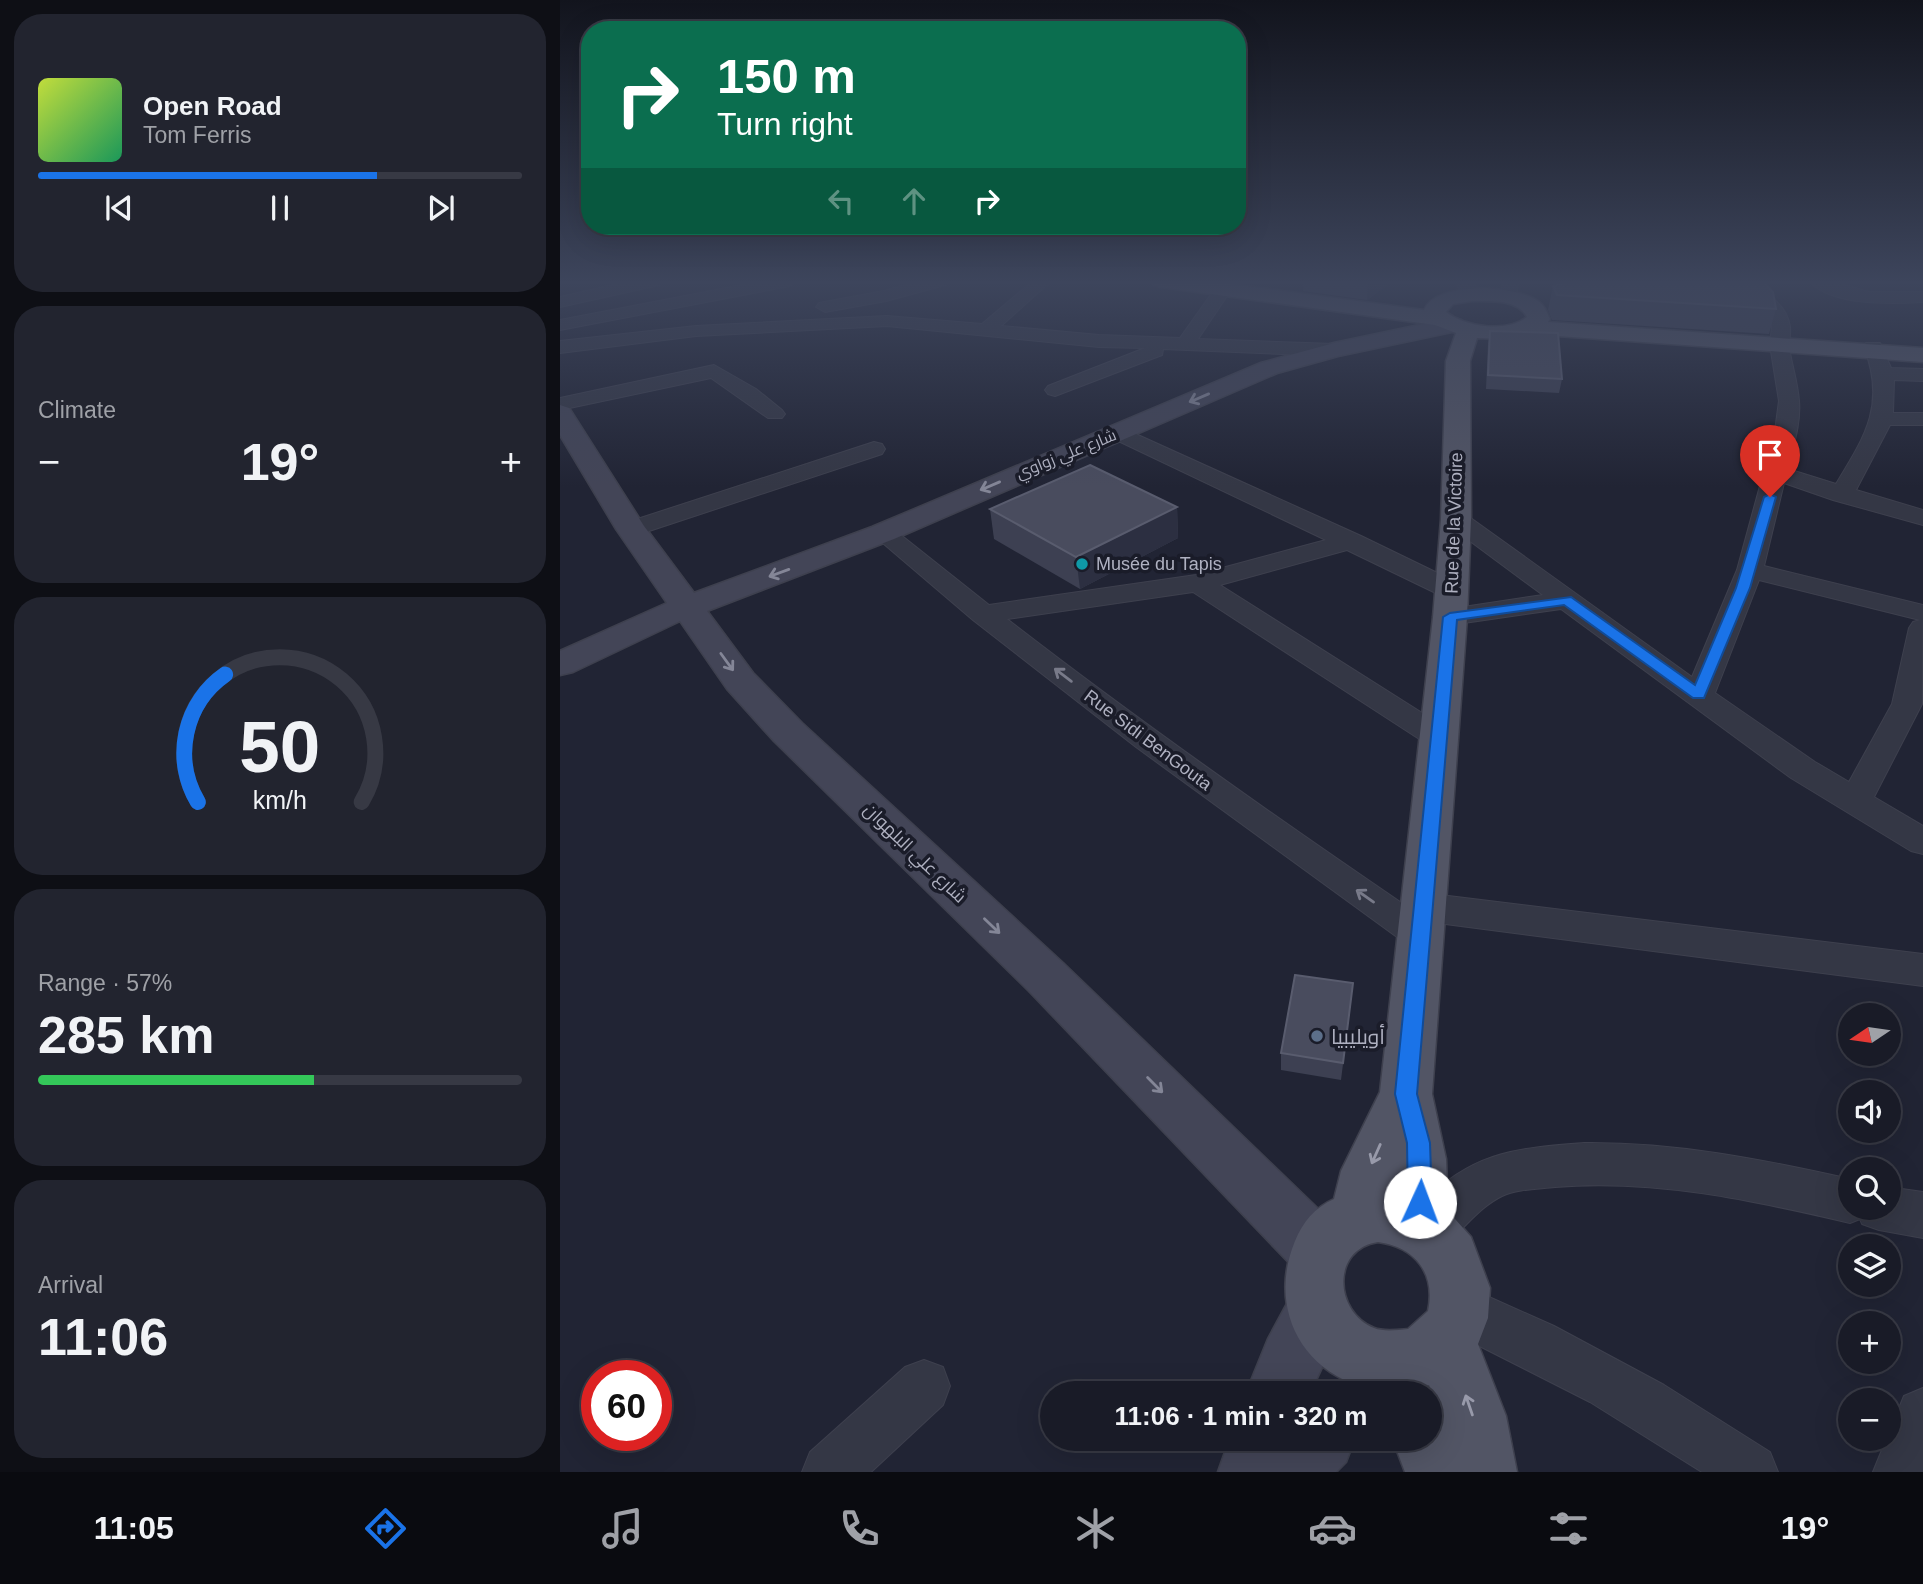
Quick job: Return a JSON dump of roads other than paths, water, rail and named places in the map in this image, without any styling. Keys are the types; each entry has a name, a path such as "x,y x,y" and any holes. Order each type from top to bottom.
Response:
{"main road":[{"name":"Rue de la Victoire","path":"1332,1259 1369,1171 1406,1094 1451,603 1456,519 1458,350"},
{"path":"1827,350 1877,358 1923,355"},
{"path":"1877,358 1919,350"},
{"name":"Rue de la Victoire","path":"1406,1094 1419,1143 1423,1228"},
{"path":"1413,1361 1460,1288 1454,1266 1443,1247 1423,1228 1399,1217 1378,1214 1332,1259 1329,1330 1346,1347 1367,1359 1413,1361 1473,1416 1483,1472"},
{"path":"1430,1451 1439,1472"}],"street":[{"path":"1055,390 1166,350"},
{"path":"1300,350 1334,351"},
{"name":"شارع علي زواوي","path":"560,664 629,630 883,533 1269,368 1338,350"},
{"path":"1699,695 1750,570 1786,431 1789,401 1781,350"},
{"path":"1877,358 1923,375"},
{"path":"1841,495 1883,419 1886,404 1877,358"},
{"path":"560,404 714,372 749,393 775,414"},
{"name":"شارع علي البلهوان","path":"560,413 631,529 740,681 788,732 1046,978 1332,1259"},
{"path":"1883,419 1923,419"},
{"path":"1118,432 1352,541 1451,603 1566,600"},
{"path":"631,529 874,449"},
{"path":"1776,473 1923,518"},
{"path":"1456,519 1803,770 1923,842"},
{"name":"Rue Sidi BenGouta","path":"883,533 983,614 1214,790 1423,921"},
{"path":"983,614 1198,583 1352,541"},
{"path":"1750,570 1923,613"},
{"path":"1198,583 1438,737"},
{"path":"1854,801 1915,707 1923,628"},
{"path":"1423,921 1923,970"},
{"path":"1423,1228 1470,1190 1494,1177 1575,1164 1618,1163 1683,1168 1776,1184 1838,1198"},
{"path":"1901,1212 1923,1215"},
{"path":"1283,1381 1332,1259"},
{"path":"1413,1361 1558,1354 1625,1392 1750,1472"},
{"path":"831,1472 924,1386"},
{"path":"1901,1472 1923,1415"},
{"path":"1252,1472 1259,1451"},
{"path":"1289,1472 1309,1451"}],"place":[{"name":"Musée du Tapis","path":"1082,564"},
{"name":"أويليبيا","path":"1317,1036"}]}
